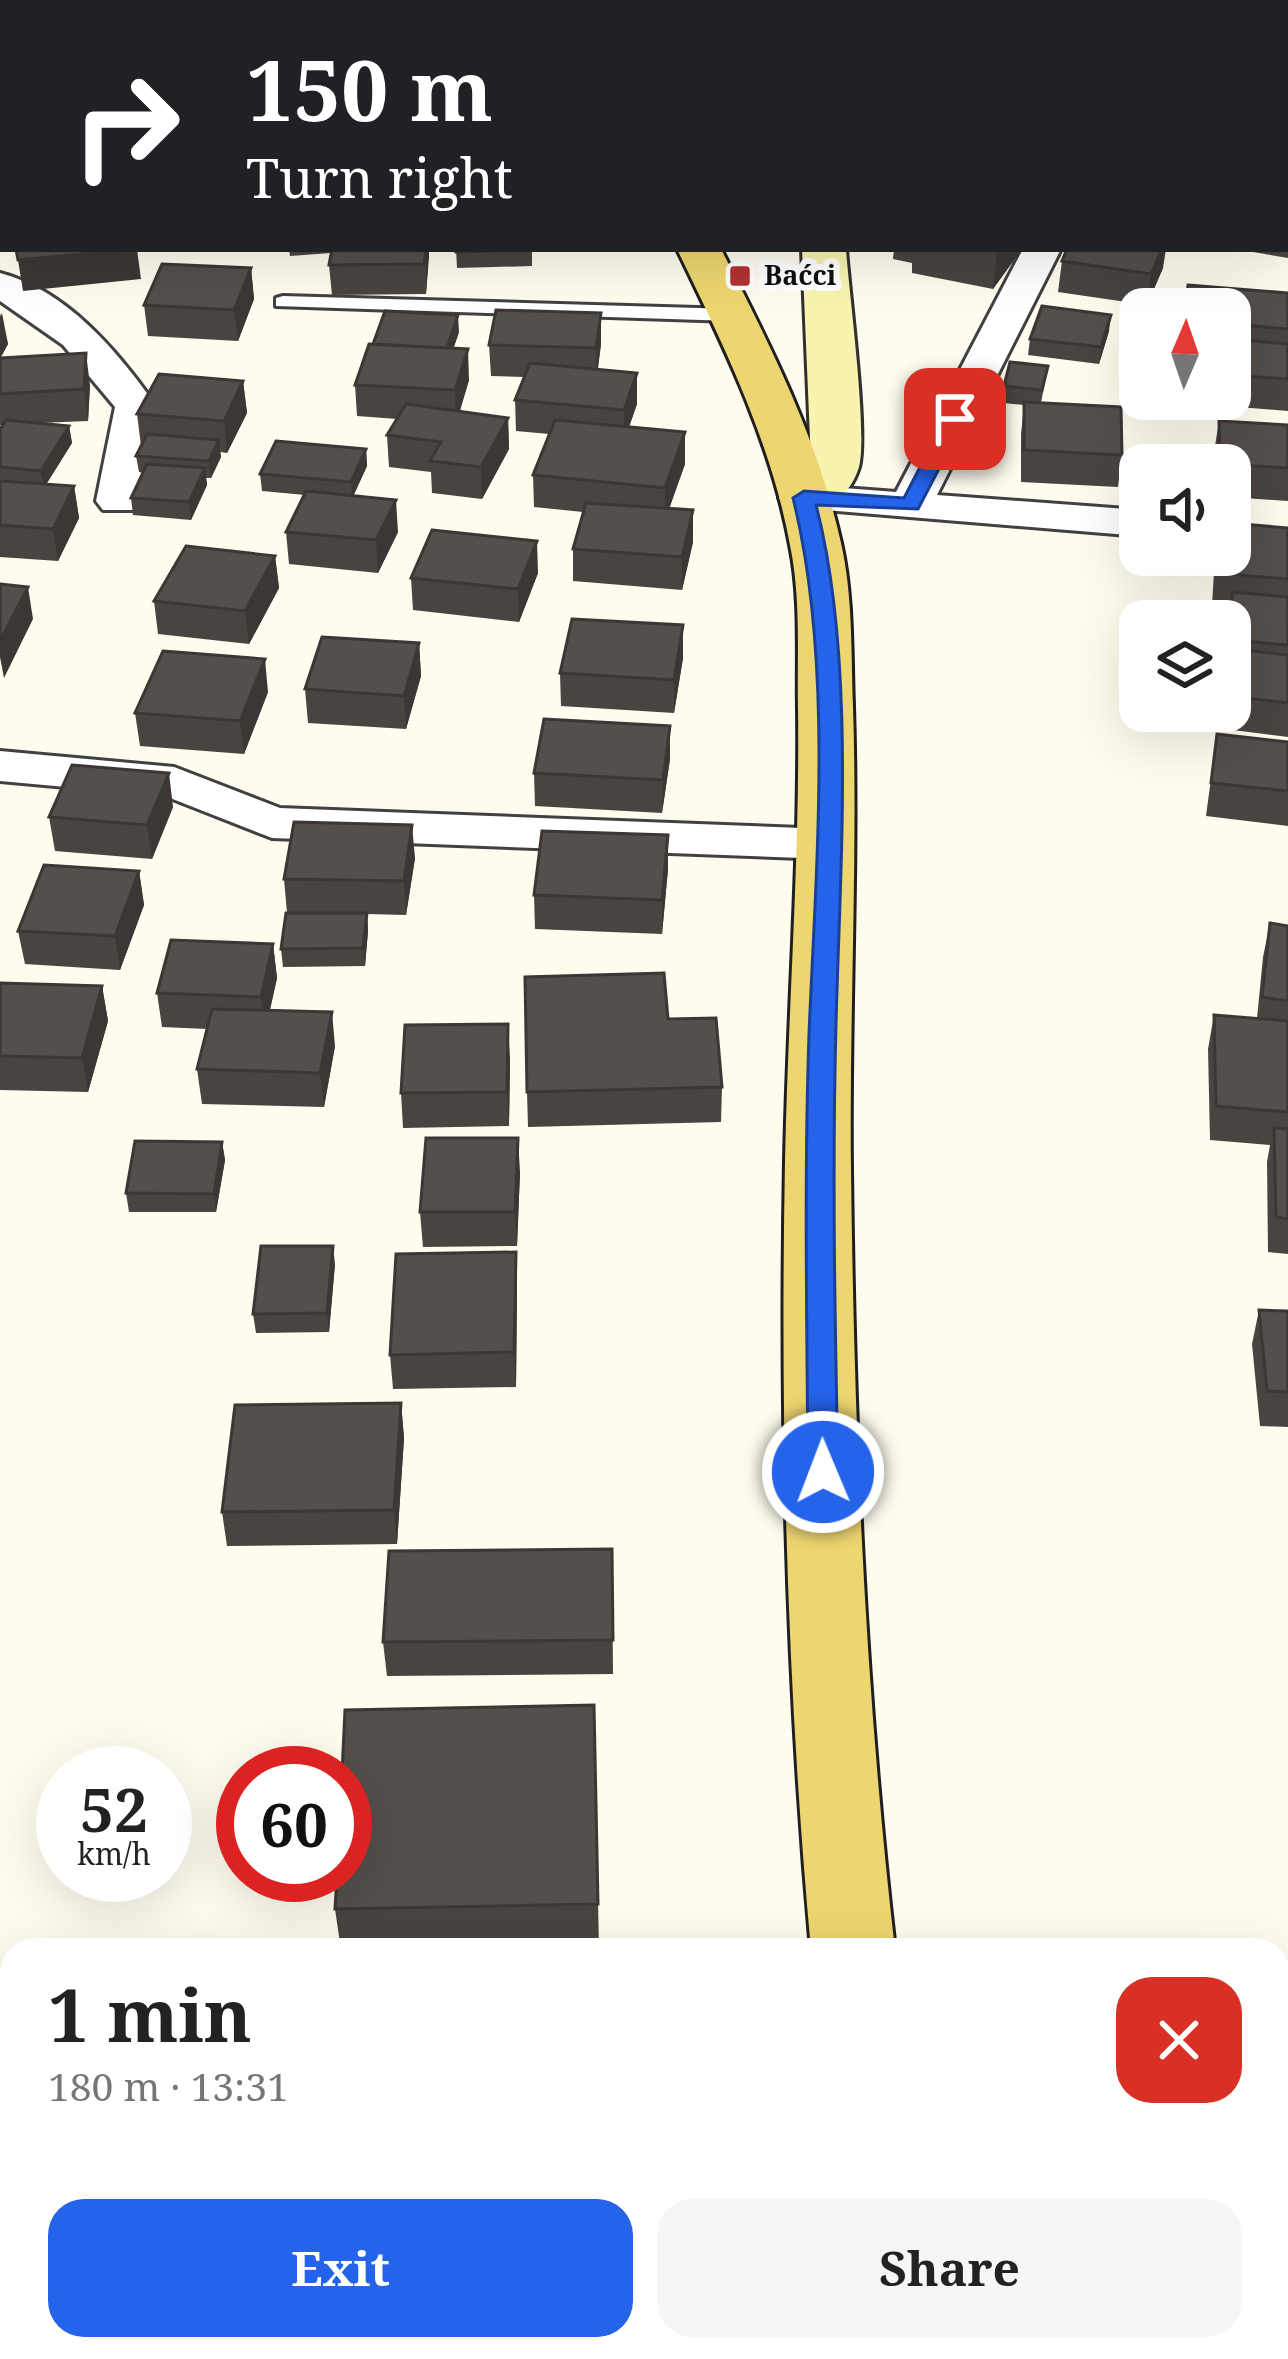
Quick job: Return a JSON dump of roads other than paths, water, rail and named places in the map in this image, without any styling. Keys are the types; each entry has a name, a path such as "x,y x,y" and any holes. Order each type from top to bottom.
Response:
{"main road":[{"path":"700,252 732,315 804,498 816,547 822,607 828,844 818,1160 824,1538 853,1938"},
{"path":"804,498 827,484 836,462 824,252"}],"street":[{"path":"911,505 1040,252"},
{"path":"0,285 56,316 105,358 136,407 118,501"},
{"path":"804,498 1119,521"},
{"path":"0,766 174,782 272,823 828,844"}],"lane":[{"path":"283,302 732,315"}],"place":[{"name":"Baćci","path":"740,276"}]}
